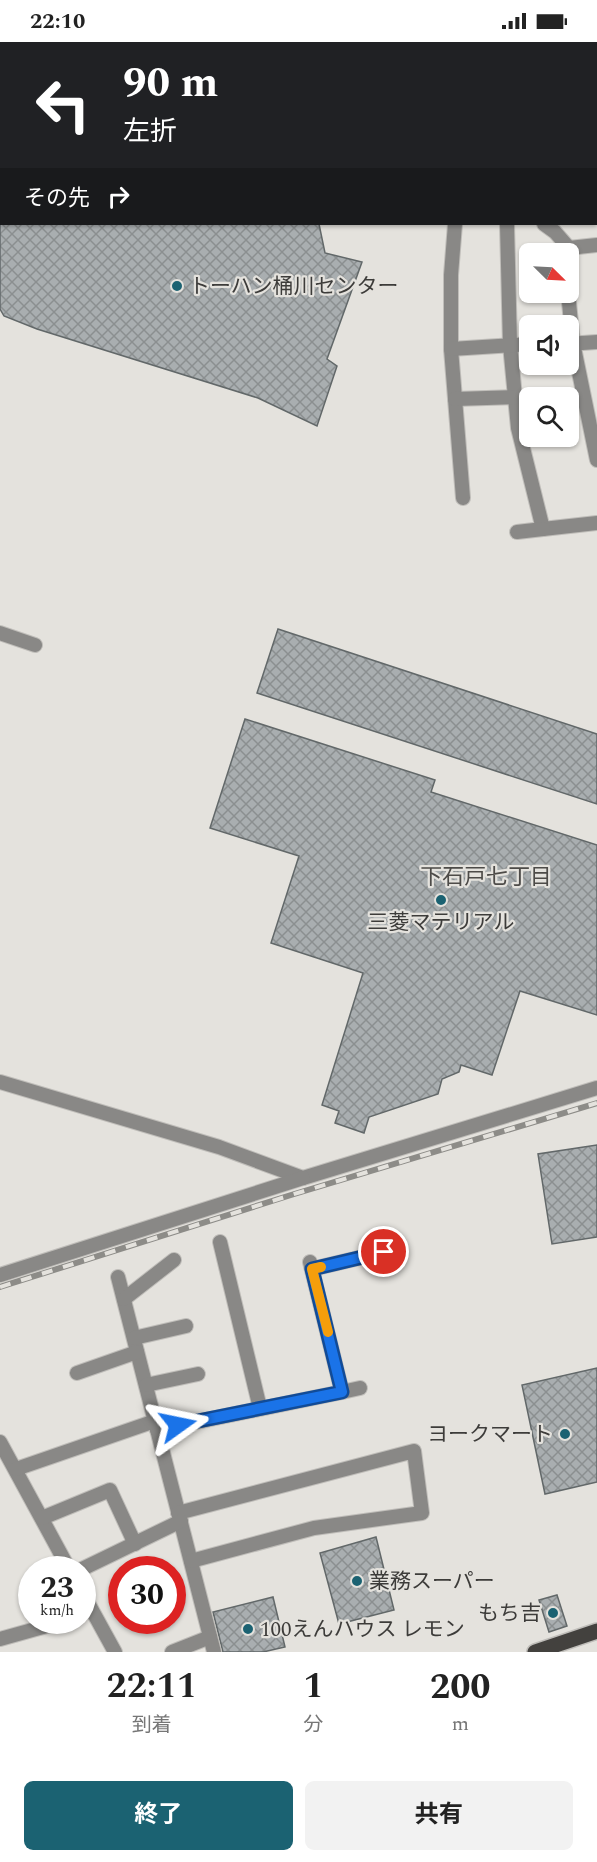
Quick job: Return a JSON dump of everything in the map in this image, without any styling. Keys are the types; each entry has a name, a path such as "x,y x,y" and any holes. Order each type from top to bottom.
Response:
{"main road":[{"path":"535,1652 597,1631"}],"street":[{"path":"455,225 451,275 451,349 463,498"},
{"path":"507,225 510,345 518,428 543,529"},
{"path":"553,226 565,243"},
{"path":"579,247 597,245"},
{"path":"579,343 597,342"},
{"path":"451,349 519,345"},
{"path":"578,375 597,460"},
{"path":"455,399 516,397"},
{"path":"518,532 597,523"},
{"path":"0,633 35,645"},
{"path":"0,1082 219,1147 303,1178"},
{"path":"0,1275 303,1178 597,1088"},
{"path":"220,1242 260,1408"},
{"path":"342,1392 311,1266 384,1252"},
{"path":"124,1299 174,1260"},
{"path":"118,1277 214,1652"},
{"path":"77,1373 136,1345 186,1326"},
{"path":"146,1385 198,1374"},
{"path":"16,1469 156,1425 260,1408 360,1388"},
{"path":"0,1442 62,1556"},
{"path":"96,1562 135,1544 179,1517 414,1451 422,1513 314,1528 191,1561"},
{"path":"42,1518 110,1491 135,1544"},
{"path":"96,1626 112,1651"},
{"path":"0,1639 18,1634"},
{"path":"172,1652 210,1637"}],"building":[{"name":"トーハン桶川センター","path":"0,225 319,225 325,253 362,262 327,359 337,366 317,426 258,398 37,329 4,316 0,309"},
{"path":"278,629 597,734 597,804 257,693"},
{"name":"三菱マテリアル","path":"245,719 435,780 431,792 597,845 597,1015 520,991 492,1075 461,1065 459,1072 442,1079 438,1094 369,1117 364,1133 335,1123 339,1111 322,1105 363,973 271,943 299,856 210,828"},
{"path":"597,1145 597,1237 552,1244 538,1154"},
{"name":"ヨークマート","path":"597,1368 597,1482 545,1494 522,1385"},
{"name":"業務スーパー","path":"376,1537 394,1610 339,1624 320,1553"},
{"name":"もち吉","path":"557,1595 567,1626 549,1632 539,1600"},
{"name":"100えんハウス レモン","path":"273,1597 285,1647 263,1652 223,1652 213,1612"}],"railway":[{"path":"0,1287 291,1195 597,1103"}],"slow traffic":[{"path":"321,1267 312,1269 328,1332"}],"place":[{"name":"トーハン桶川センター","path":"177,286"},
{"name":"三菱マテリアル","path":"441,900"},
{"name":"ヨークマート","path":"565,1434"},
{"name":"業務スーパー","path":"357,1581"},
{"name":"もち吉","path":"553,1613"},
{"name":"100えんハウス レモン","path":"248,1629"}],"district":[{"name":"下石戸七丁目","path":"486,876"}],"route":[{"path":"178,1425 342,1392 312,1269 384,1252"}]}
